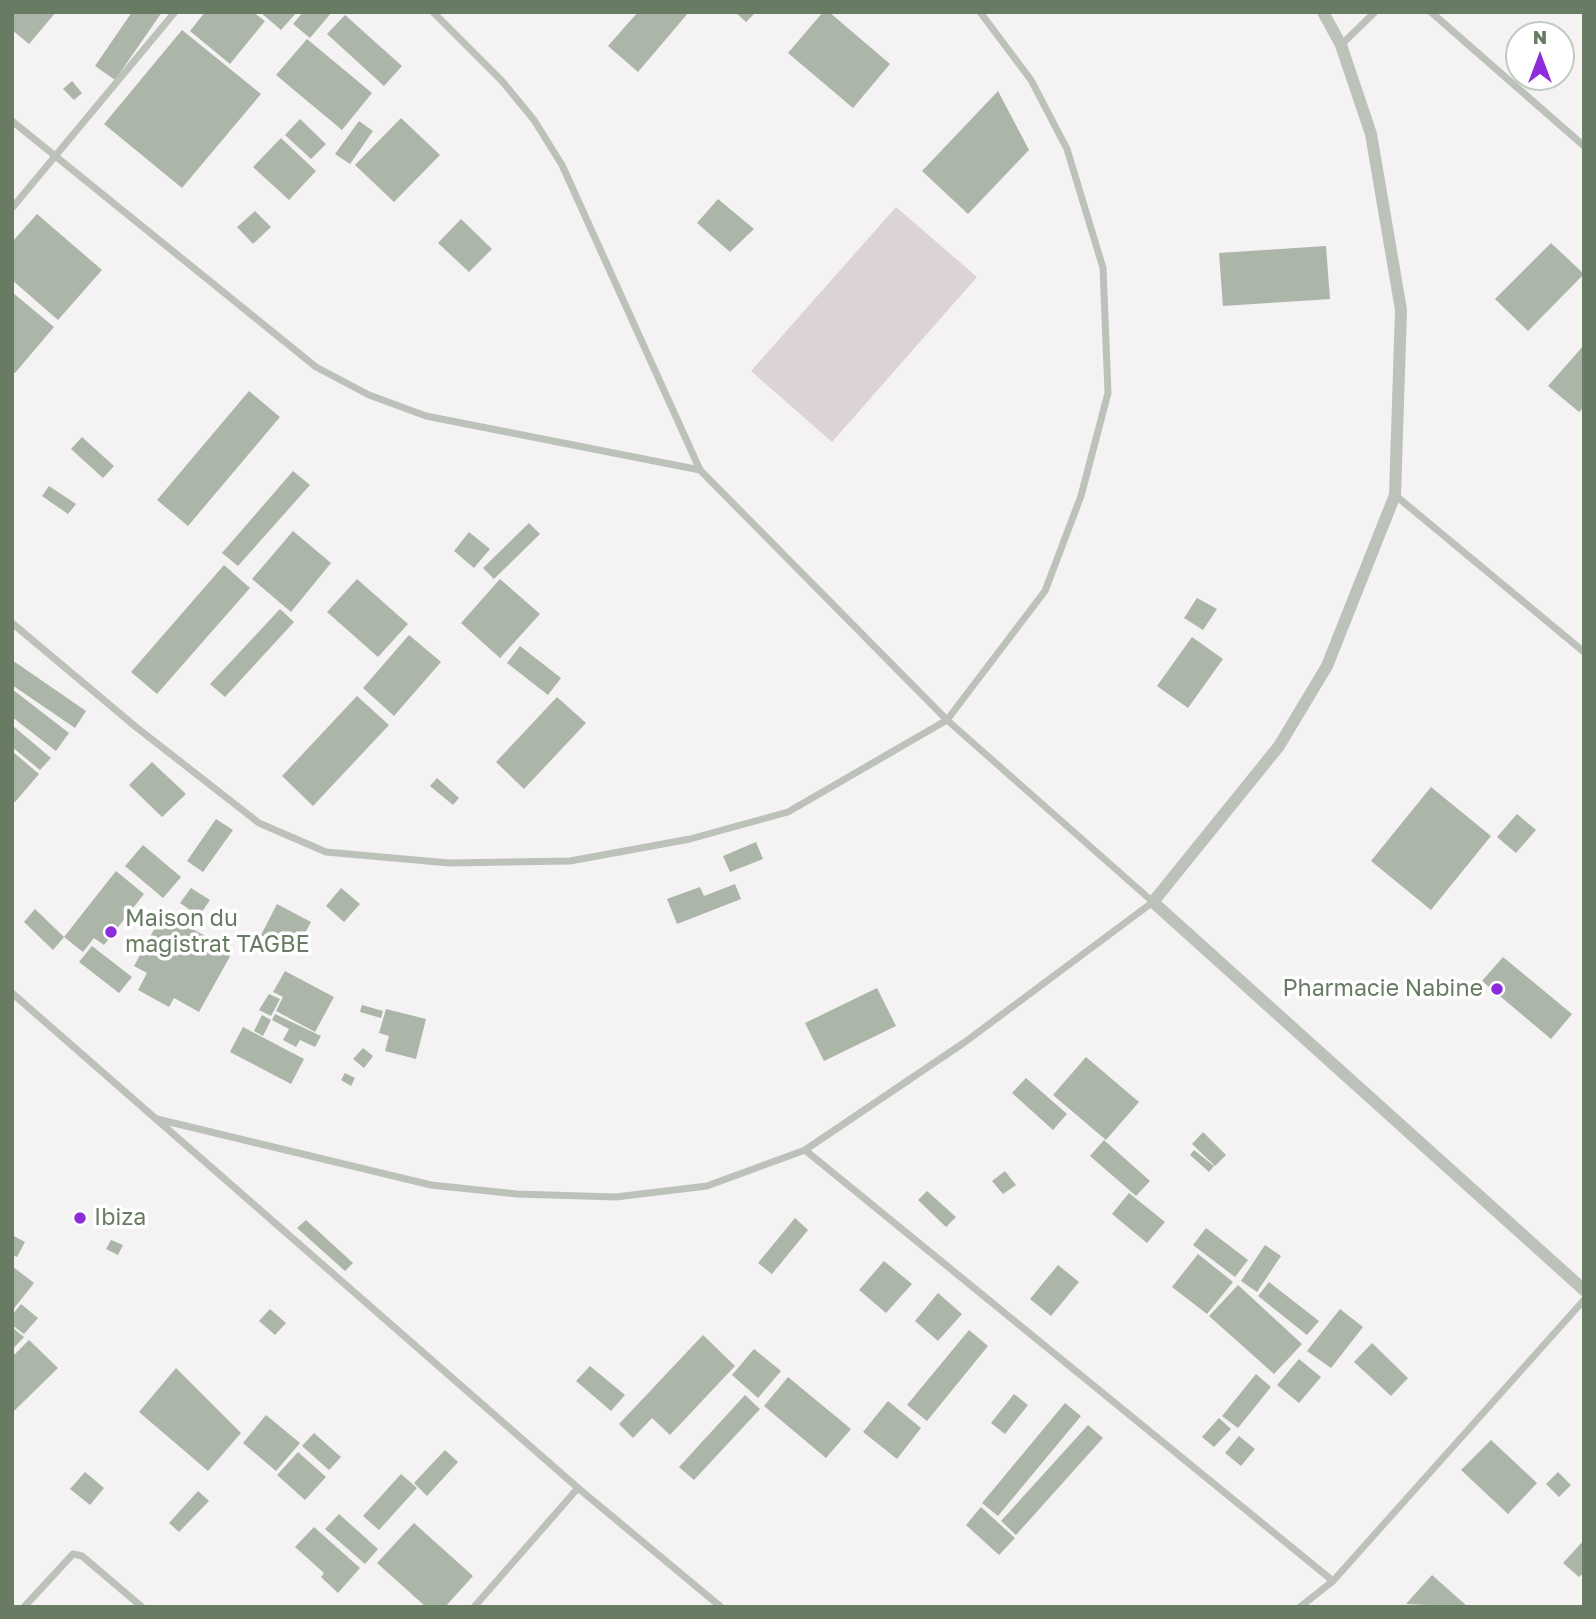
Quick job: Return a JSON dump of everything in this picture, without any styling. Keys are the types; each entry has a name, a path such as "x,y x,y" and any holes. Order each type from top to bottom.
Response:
{"street":[{"path":"12,208 175,12"},
{"path":"433,12 502,82 534,121 562,165 700,470 947,720 1584,1290"},
{"path":"12,623 136,727 260,823 326,852 449,863 570,861 690,839 788,812 947,720 1045,592 1081,496 1108,393 1103,268 1067,149 1031,80 980,12"},
{"path":"157,1119 431,1185 517,1194 616,1197 707,1186 805,1150 965,1042 1153,902 1279,746 1327,666 1395,495 1401,310 1371,134 1341,45 1323,12"},
{"path":"1341,45 1375,12"},
{"path":"1431,12 1584,146"},
{"path":"12,121 316,367 369,395 426,415 700,470"},
{"path":"1395,495 1584,652"},
{"path":"12,993 578,1488 721,1607"},
{"path":"805,1150 1333,1581"},
{"path":"1300,1607 1333,1581 1584,1300"},
{"path":"474,1607 578,1488"},
{"path":"24,1607 67,1558 76,1553 142,1607"}],"shaded area":[{"path":"896,207 977,277 832,442 751,371"}],"building":[{"path":"12,12 56,12 29,44 12,30"},
{"path":"132,12 162,12 115,80 95,66"},
{"path":"205,12 253,12 265,21 230,64 190,31"},
{"path":"260,12 297,12 281,30"},
{"path":"303,12 332,12 310,38 293,24"},
{"path":"638,12 689,12 638,72 608,46"},
{"path":"735,12 756,12 746,22"},
{"path":"823,12 829,12 890,64 853,108 788,53"},
{"path":"345,15 402,66 384,86 327,34"},
{"path":"182,30 261,94 182,188 104,124"},
{"path":"307,39 372,93 342,130 276,75"},
{"path":"72,81 82,93 74,100 63,89"},
{"path":"998,91 1029,150 968,214 922,171"},
{"path":"401,118 440,155 394,202 355,165"},
{"path":"300,119 326,144 311,159 285,135"},
{"path":"359,121 373,131 350,164 335,154"},
{"path":"281,138 316,171 289,200 253,167"},
{"path":"718,199 754,229 730,252 697,223"},
{"path":"255,211 271,227 253,244 237,227"},
{"path":"37,214 102,270 58,320 12,280 12,242"},
{"path":"461,219 492,249 469,272 438,243"},
{"path":"1551,243 1584,274 1528,331 1495,299"},
{"path":"1326,246 1330,299 1223,306 1219,253"},
{"path":"12,292 54,327 15,373 12,372"},
{"path":"1584,345 1584,407 1579,412 1548,386"},
{"path":"249,391 280,417 188,526 157,500"},
{"path":"82,437 114,466 103,478 71,449"},
{"path":"293,471 310,485 238,566 222,553"},
{"path":"49,486 76,504 68,514 42,496"},
{"path":"529,523 540,534 494,579 483,568"},
{"path":"293,531 331,563 291,612 252,579"},
{"path":"469,532 490,549 474,568 454,551"},
{"path":"224,565 250,588 157,694 131,672"},
{"path":"357,579 408,624 378,657 327,612"},
{"path":"500,579 540,614 500,658 461,623"},
{"path":"1197,598 1217,609 1203,630 1184,618"},
{"path":"280,609 294,622 225,697 210,684"},
{"path":"409,635 441,662 394,716 363,688"},
{"path":"1192,637 1223,659 1188,708 1157,686"},
{"path":"520,646 561,678 548,695 507,663"},
{"path":"12,660 86,711 75,728 12,685"},
{"path":"12,689 69,733 56,751 12,717"},
{"path":"357,696 389,725 313,806 282,776"},
{"path":"557,697 586,723 524,789 496,762"},
{"path":"12,725 51,758 40,770 12,747"},
{"path":"12,751 39,774 15,802 12,800"},
{"path":"152,762 186,794 162,817 129,785"},
{"path":"437,778 459,798 453,805 430,786"},
{"path":"1431,787 1491,836 1431,910 1371,861"},
{"path":"1517,814 1536,830 1516,853 1497,837"},
{"path":"216,819 233,830 203,872 187,861"},
{"path":"756,842 763,859 730,872 723,856"},
{"path":"143,845 181,877 163,898 125,866"},
{"path":"116,871 144,894 104,945 94,938 83,952 64,937"},
{"path":"735,884 741,899 677,924 667,899 700,887 704,896"},
{"path":"191,888 210,900 199,916 180,903"},
{"path":"341,888 360,904 344,922 326,906"},
{"path":"277,904 311,922 294,953 261,935"},
{"path":"35,909 64,937 53,950 24,922"},
{"path":"163,913 233,951 199,1012 174,998 169,1007 138,990 147,973 134,966"},
{"path":"92,946 132,977 119,993 79,962"},
{"path":"1503,957 1572,1014 1551,1039 1482,981"},
{"path":"285,971 334,997 315,1032 276,1011 283,997 273,992"},
{"path":"877,988 896,1026 824,1061 805,1023"},
{"path":"269,994 280,999 271,1016 259,1010"},
{"path":"362,1005 383,1011 381,1018 360,1012"},
{"path":"386,1009 426,1019 416,1059 385,1051 389,1036 379,1033"},
{"path":"275,1014 321,1036 315,1047 300,1040 296,1047 283,1040 289,1029 272,1020"},
{"path":"262,1015 271,1020 263,1036 254,1031"},
{"path":"243,1027 304,1059 291,1084 230,1052"},
{"path":"363,1048 373,1056 364,1068 353,1059"},
{"path":"1086,1057 1139,1102 1106,1140 1053,1095"},
{"path":"345,1073 355,1078 351,1086 341,1080"},
{"path":"1026,1078 1067,1114 1053,1130 1012,1093"},
{"path":"1203,1132 1226,1155 1215,1166 1192,1144"},
{"path":"1104,1140 1150,1181 1136,1196 1090,1156"},
{"path":"1194,1150 1214,1166 1209,1172 1190,1155"},
{"path":"1005,1171 1016,1185 1003,1194 992,1181"},
{"path":"927,1191 956,1217 946,1227 918,1200"},
{"path":"1129,1193 1165,1222 1147,1243 1112,1214"},
{"path":"795,1218 808,1230 772,1274 758,1263"},
{"path":"306,1220 353,1263 345,1271 297,1228"},
{"path":"1206,1228 1248,1260 1235,1277 1193,1245"},
{"path":"12,1235 25,1242 17,1257 12,1255"},
{"path":"111,1240 123,1245 118,1255 106,1249"},
{"path":"1265,1245 1281,1256 1257,1292 1241,1281"},
{"path":"1198,1254 1233,1282 1207,1314 1172,1287"},
{"path":"884,1261 912,1284 886,1313 859,1290"},
{"path":"1058,1265 1079,1282 1051,1316 1030,1299"},
{"path":"12,1266 34,1283 12,1311"},
{"path":"1269,1282 1319,1321 1307,1335 1258,1296"},
{"path":"1238,1285 1302,1344 1274,1374 1209,1316"},
{"path":"938,1293 962,1314 938,1341 915,1321"},
{"path":"21,1304 38,1318 24,1334 12,1325 12,1315"},
{"path":"270,1309 286,1323 275,1335 259,1321"},
{"path":"1340,1309 1363,1327 1331,1368 1307,1351"},
{"path":"12,1327 24,1337 12,1350"},
{"path":"969,1330 988,1346 927,1421 907,1405"},
{"path":"703,1335 735,1366 670,1435 652,1418 633,1438 619,1424"},
{"path":"29,1340 58,1368 12,1413 12,1357"},
{"path":"1372,1343 1408,1378 1391,1396 1354,1362"},
{"path":"754,1349 781,1371 758,1398 732,1375"},
{"path":"1299,1359 1321,1377 1299,1403 1277,1385"},
{"path":"590,1366 625,1395 611,1411 576,1381"},
{"path":"176,1368 241,1433 208,1471 139,1412"},
{"path":"1256,1374 1271,1387 1238,1428 1222,1416"},
{"path":"788,1377 851,1429 826,1458 764,1406"},
{"path":"1014,1394 1028,1405 1005,1434 991,1423"},
{"path":"745,1395 760,1409 694,1480 679,1467"},
{"path":"888,1401 921,1428 897,1459 863,1432"},
{"path":"1065,1403 1081,1416 998,1516 982,1503"},
{"path":"266,1415 300,1443 276,1471 243,1443"},
{"path":"1219,1418 1231,1429 1214,1447 1202,1437"},
{"path":"1088,1425 1103,1438 1016,1535 1001,1521"},
{"path":"314,1433 341,1457 329,1470 302,1446"},
{"path":"1239,1436 1255,1449 1241,1466 1225,1453"},
{"path":"1491,1440 1537,1483 1508,1514 1461,1470"},
{"path":"445,1450 458,1462 427,1496 414,1483"},
{"path":"298,1452 326,1477 305,1500 277,1475"},
{"path":"85,1472 104,1488 90,1505 70,1489"},
{"path":"1558,1472 1571,1485 1559,1497 1546,1484"},
{"path":"401,1474 417,1488 379,1530 363,1516"},
{"path":"198,1491 209,1501 179,1532 169,1523"},
{"path":"981,1507 1015,1538 999,1555 966,1525"},
{"path":"339,1514 378,1549 365,1564 325,1529"},
{"path":"414,1523 473,1576 445,1607 426,1607 377,1563"},
{"path":"314,1527 360,1568 338,1593 321,1577 324,1573 295,1547"},
{"path":"1584,1540 1584,1572 1579,1577 1563,1563"},
{"path":"1432,1575 1468,1607 1406,1604"}],"place":[{"name":"Maison du magistrat TAGBE","path":"111,932"},
{"name":"Pharmacie Nabine","path":"1497,989"},
{"name":"Ibiza","path":"80,1218"}]}
